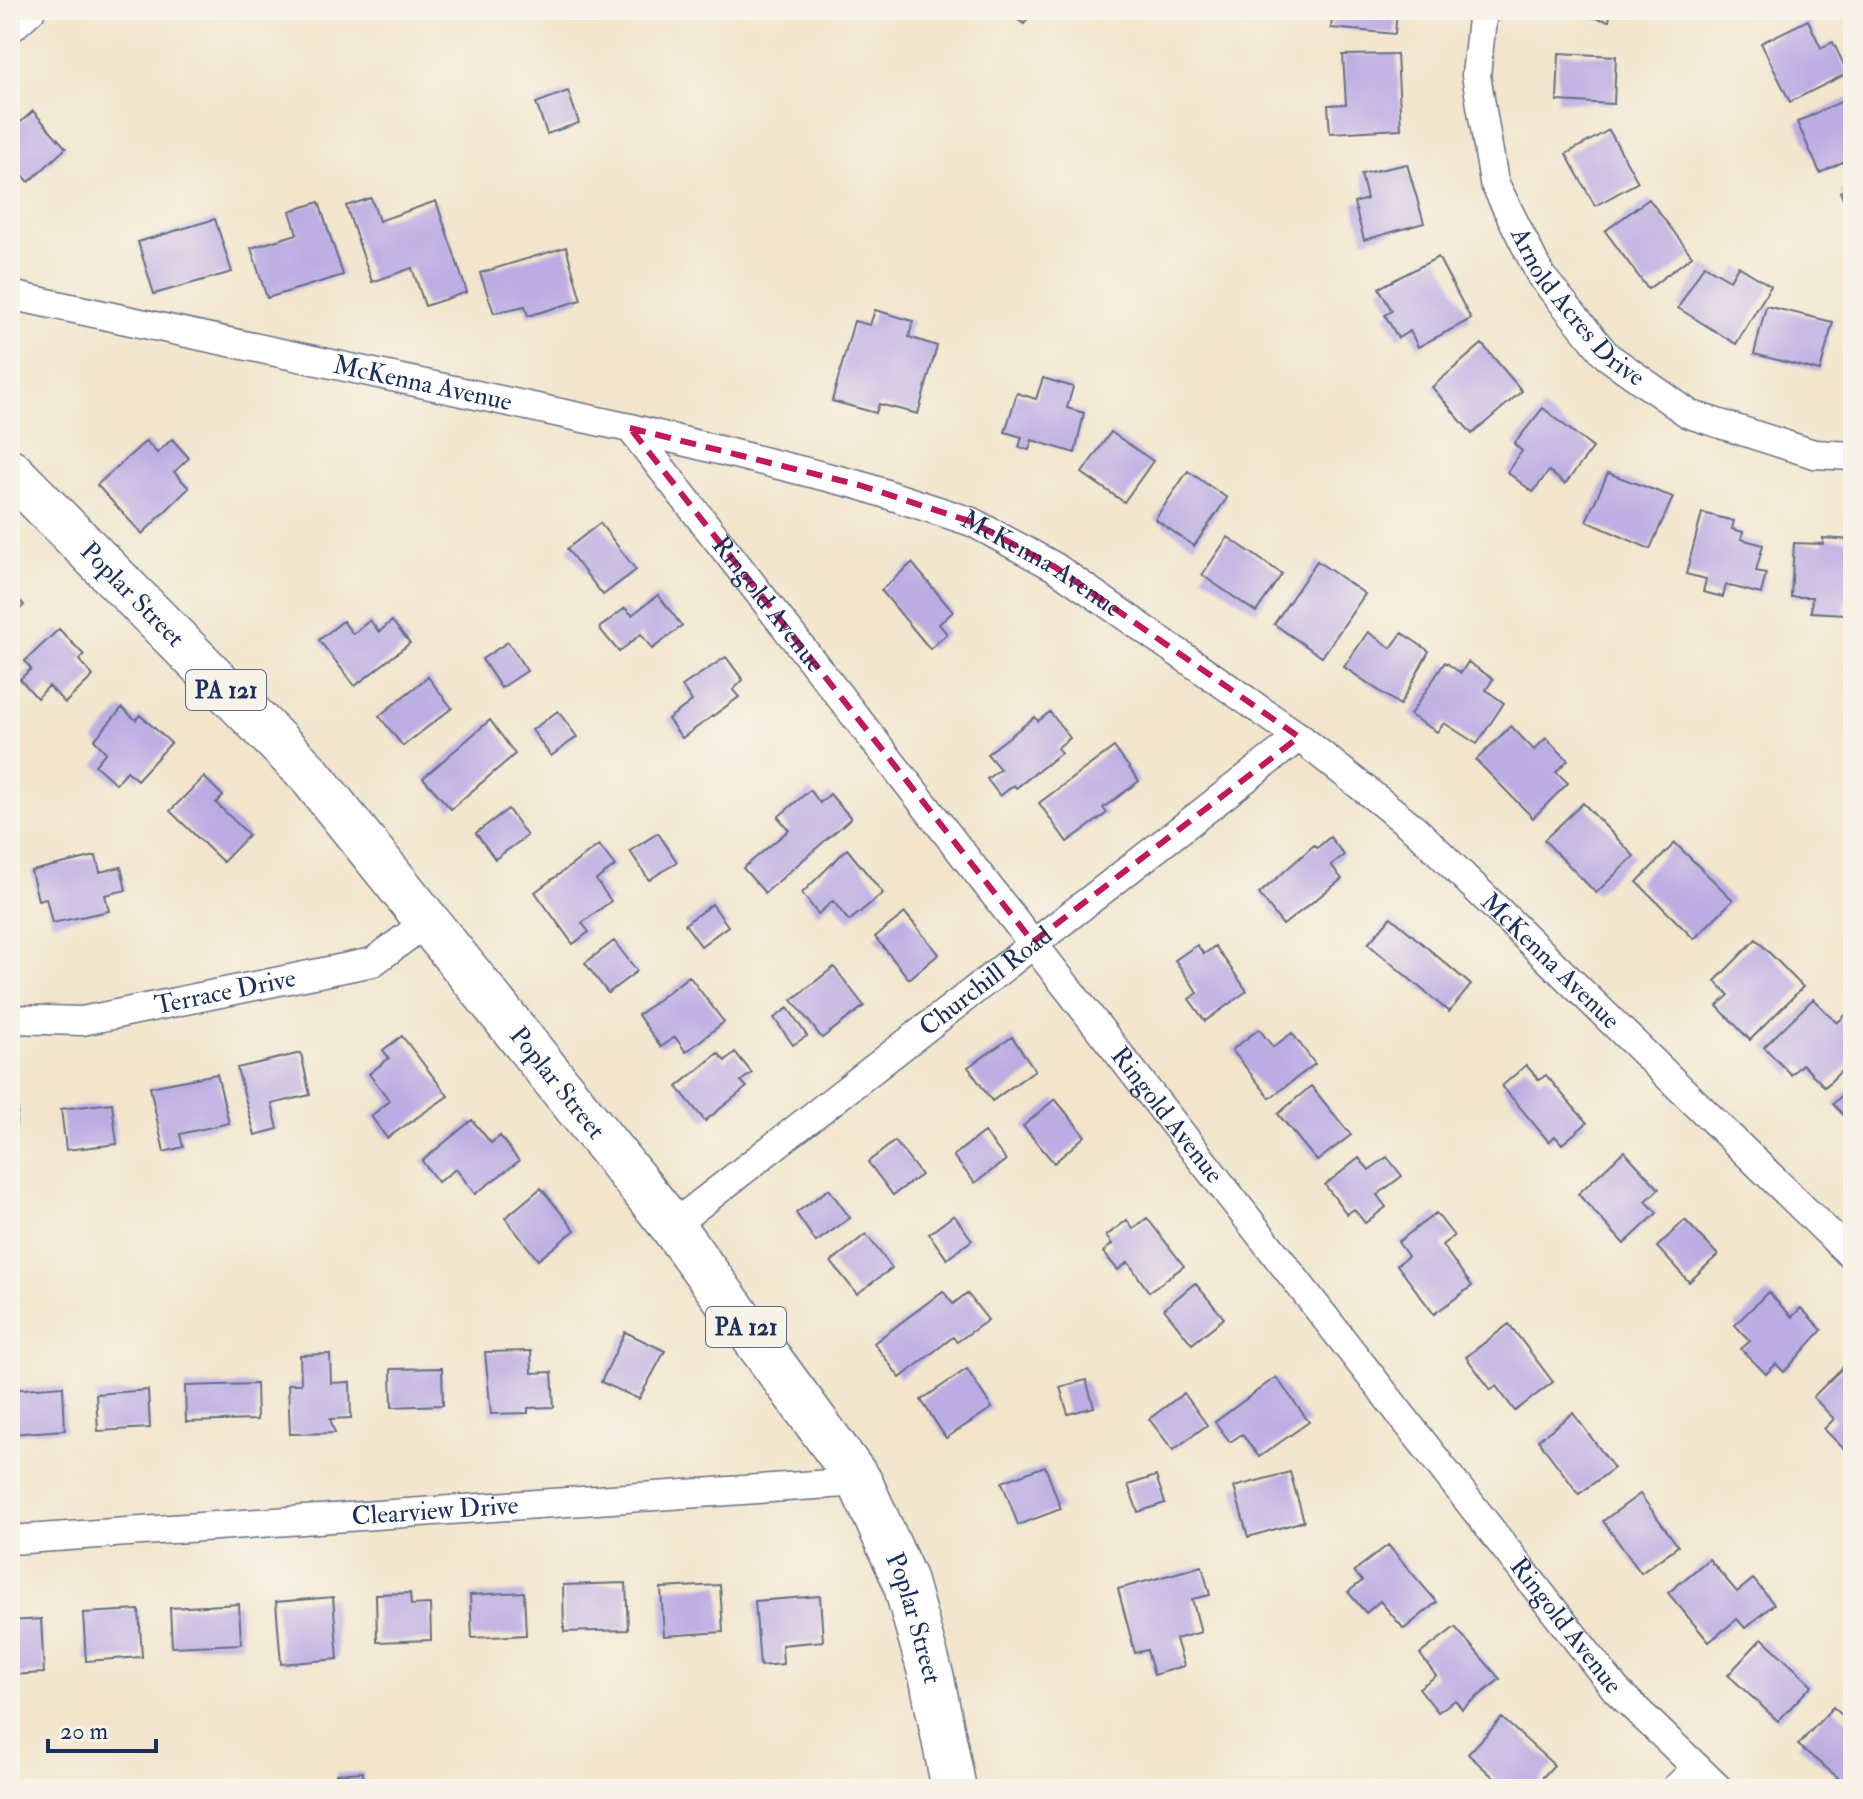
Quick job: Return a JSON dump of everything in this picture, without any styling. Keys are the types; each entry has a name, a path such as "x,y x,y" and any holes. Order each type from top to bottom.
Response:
{"main road":[{"name":"Poplar Street","path":"10,471 309,774 672,1226 860,1482 904,1579 932,1679 954,1789"}],"street":[{"path":"10,29 31,10"},
{"name":"Arnold Acres Drive","path":"1483,10 1476,75 1494,182 1541,276 1607,356 1689,414 1814,454 1853,456"},
{"name":"McKenna Avenue","path":"10,295 630,428 859,485 972,522 1055,567 1299,737 1416,830 1853,1257"},
{"name":"Ringold Avenue","path":"630,428 1033,942 1150,1098 1616,1690 1719,1789"},
{"name":"Churchill Road","path":"672,1226 1299,737"},
{"name":"Terrace Drive","path":"10,1019 82,1021 373,962 428,921"},
{"name":"Clearview Drive","path":"10,1540 860,1482"},
{"path":"1675,1789 1697,1768"}],"highlighted area":[{"path":"630,428 859,485 972,522 1055,567 1299,737 1033,942"}],"building":[{"path":"1005,10 1034,10 1024,24"},
{"path":"1333,10 1397,10 1395,34 1331,28"},
{"path":"1561,10 1611,10 1609,21"},
{"path":"1808,20 1821,48 1833,42 1848,73 1790,102 1761,43"},
{"path":"1559,53 1616,56 1614,104 1557,101"},
{"path":"1397,54 1401,129 1330,133 1328,105 1346,104 1343,55"},
{"path":"568,91 579,123 547,134 536,103"},
{"path":"1853,96 1853,157 1820,173 1797,122"},
{"path":"33,111 66,148 29,182 10,161 10,132"},
{"path":"1609,130 1638,182 1595,206 1566,154"},
{"path":"1407,164 1424,223 1364,240 1354,203 1367,199 1361,174"},
{"path":"1853,186 1853,219 1840,192"},
{"path":"371,198 379,221 436,201 467,292 425,306 412,268 372,282 346,206"},
{"path":"1649,199 1692,256 1648,289 1605,231"},
{"path":"319,202 343,275 267,298 251,248 297,234 290,211"},
{"path":"215,219 232,272 154,294 138,242"},
{"path":"566,247 581,300 528,316 525,306 494,313 480,273"},
{"path":"1438,257 1471,319 1418,347 1410,331 1398,338 1385,315 1392,311 1379,288"},
{"path":"1704,265 1730,280 1738,266 1771,286 1736,344 1678,308"},
{"path":"1766,306 1833,322 1820,371 1754,354"},
{"path":"875,310 913,321 909,337 937,346 918,414 879,404 876,413 832,401 854,321 870,325"},
{"path":"1482,344 1522,391 1472,434 1432,387"},
{"path":"1043,378 1073,387 1067,408 1084,413 1075,453 1032,440 1029,450 1019,447 1022,437 1005,432 1017,393 1036,399"},
{"path":"1543,408 1593,448 1565,484 1549,471 1533,492 1507,472 1522,451 1514,444"},
{"path":"1111,432 1153,461 1124,502 1082,473"},
{"path":"172,439 189,458 174,472 189,488 142,534 97,485 146,441 157,453"},
{"path":"1188,471 1227,498 1194,546 1155,519"},
{"path":"1608,473 1673,497 1650,549 1586,521"},
{"path":"1702,513 1734,521 1732,529 1743,532 1741,539 1763,545 1756,571 1766,573 1761,594 1726,585 1723,597 1703,592 1706,579 1686,574"},
{"path":"600,523 636,570 603,595 567,549"},
{"path":"1228,537 1282,574 1256,612 1202,575"},
{"path":"1823,538 1853,540 1853,600 1845,600 1845,614 1811,612 1812,597 1791,597 1794,543 1823,544"},
{"path":"1317,561 1365,594 1322,657 1274,624"},
{"path":"912,563 953,612 939,624 947,634 930,649 881,590"},
{"path":"10,591 24,605 10,619"},
{"path":"658,595 682,626 652,649 641,634 619,652 599,628 625,608 632,615"},
{"path":"370,620 379,632 392,621 410,643 355,686 319,640 343,621 353,634"},
{"path":"59,629 84,655 79,660 93,676 65,703 49,686 37,698 20,679 31,669 25,661"},
{"path":"1368,632 1391,648 1402,633 1429,651 1400,705 1344,667"},
{"path":"508,642 527,671 501,688 482,659"},
{"path":"726,657 743,680 733,690 739,697 682,738 668,719 692,701 682,686"},
{"path":"1445,662 1461,673 1468,662 1493,679 1486,690 1504,703 1477,744 1444,723 1437,732 1410,715"},
{"path":"428,677 452,708 403,746 379,716"},
{"path":"122,708 136,720 140,715 171,743 137,780 127,771 116,784 95,765 106,752 94,740"},
{"path":"558,711 577,737 551,756 532,730"},
{"path":"1050,712 1070,738 1057,748 1061,753 1016,788 1014,785 1000,796 987,779 1000,769 987,754 1035,717 1038,721"},
{"path":"490,720 515,754 451,809 423,778"},
{"path":"1511,726 1534,750 1546,738 1568,760 1556,772 1568,783 1533,818 1476,760"},
{"path":"1114,747 1139,781 1103,808 1107,813 1067,842 1039,803"},
{"path":"204,777 223,796 216,803 249,835 223,862 170,811"},
{"path":"810,790 820,803 830,794 851,818 765,893 743,868 789,830 778,817"},
{"path":"1583,803 1634,856 1596,893 1544,840"},
{"path":"508,809 527,836 495,859 476,833"},
{"path":"658,833 677,862 649,880 630,851"},
{"path":"1330,837 1344,855 1331,865 1342,879 1283,925 1259,894 1314,845 1317,848"},
{"path":"1675,843 1733,900 1694,939 1637,882"},
{"path":"599,845 615,866 596,880 611,901 582,923 589,932 573,944 535,892"},
{"path":"847,849 883,893 849,921 833,901 818,914 802,893"},
{"path":"96,856 100,872 121,867 126,890 105,895 109,911 52,923 46,898 38,900 31,871"},
{"path":"712,904 728,926 701,946 685,924"},
{"path":"905,913 939,954 909,979 875,937"},
{"path":"1391,917 1471,985 1449,1012 1368,944"},
{"path":"1756,939 1803,987 1750,1040 1717,1006 1729,995 1715,981"},
{"path":"614,941 637,971 608,993 585,963"},
{"path":"1197,945 1204,954 1215,946 1247,991 1205,1021 1189,999 1198,993 1175,960"},
{"path":"834,967 864,1006 822,1038 792,1000"},
{"path":"689,976 724,1022 686,1052 675,1037 661,1047 638,1015"},
{"path":"1813,999 1837,1023 1851,1010 1853,1012 1853,1059 1825,1087 1802,1064 1791,1075 1764,1047"},
{"path":"788,1008 807,1036 793,1045 774,1018"},
{"path":"1259,1029 1273,1047 1292,1033 1315,1064 1270,1098 1232,1050"},
{"path":"402,1036 448,1096 387,1138 371,1116 390,1101 369,1074 389,1058 383,1050"},
{"path":"1012,1037 1035,1070 992,1101 968,1067"},
{"path":"735,1052 752,1073 741,1081 747,1087 705,1121 677,1087 718,1053 725,1061"},
{"path":"301,1053 310,1095 272,1104 278,1129 255,1135 237,1068"},
{"path":"1526,1065 1539,1080 1546,1075 1587,1123 1562,1144 1555,1136 1549,1142 1502,1086"},
{"path":"217,1074 229,1123 180,1134 183,1147 164,1152 150,1087"},
{"path":"1853,1084 1853,1125 1833,1104"},
{"path":"1311,1086 1351,1135 1317,1161 1278,1114"},
{"path":"1055,1099 1085,1136 1054,1163 1023,1126"},
{"path":"112,1103 117,1144 66,1150 61,1109"},
{"path":"10,1107 18,1108 12,1151 10,1151"},
{"path":"472,1120 491,1143 500,1136 519,1161 475,1194 456,1169 438,1182 422,1161"},
{"path":"984,1132 1006,1160 975,1183 953,1156"},
{"path":"895,1141 921,1175 893,1195 868,1162"},
{"path":"1624,1151 1659,1189 1646,1201 1657,1213 1624,1244 1578,1194"},
{"path":"1387,1157 1402,1176 1377,1195 1386,1207 1365,1223 1354,1209 1347,1214 1325,1185 1359,1158 1369,1170"},
{"path":"541,1188 575,1230 538,1260 505,1218"},
{"path":"829,1189 850,1218 816,1242 796,1213"},
{"path":"1436,1213 1454,1236 1442,1245 1472,1286 1434,1314 1397,1265 1408,1256 1398,1242"},
{"path":"954,1215 972,1240 947,1259 929,1234"},
{"path":"1147,1218 1184,1266 1149,1292 1128,1262 1118,1270 1103,1252 1112,1244 1106,1236 1127,1220 1133,1229"},
{"path":"1685,1220 1718,1255 1689,1282 1657,1247"},
{"path":"866,1234 892,1268 857,1294 831,1262"},
{"path":"1195,1283 1224,1318 1192,1344 1164,1309"},
{"path":"943,1291 953,1304 967,1293 988,1320 957,1342 953,1337 900,1378 874,1343"},
{"path":"1768,1292 1792,1317 1801,1308 1822,1330 1784,1372 1776,1364 1766,1374 1741,1349 1750,1341 1735,1325"},
{"path":"1509,1324 1553,1382 1515,1411 1496,1386 1491,1390 1466,1357"},
{"path":"625,1332 665,1351 639,1399 601,1382"},
{"path":"531,1351 532,1373 552,1372 554,1407 528,1408 528,1413 491,1414 485,1352"},
{"path":"330,1354 331,1383 350,1382 351,1418 330,1419 335,1433 290,1434 288,1384 301,1384 300,1355"},
{"path":"1843,1367 1853,1378 1853,1451 1849,1454 1824,1429 1834,1419 1813,1397"},
{"path":"442,1368 443,1405 392,1407 391,1369"},
{"path":"967,1369 992,1408 946,1438 921,1400"},
{"path":"1276,1377 1309,1422 1259,1457 1242,1434 1230,1442 1215,1422"},
{"path":"1086,1380 1094,1407 1068,1414 1060,1387"},
{"path":"256,1384 257,1420 186,1422 185,1386"},
{"path":"63,1386 65,1430 10,1434 10,1390"},
{"path":"148,1390 150,1428 98,1431 96,1394"},
{"path":"1184,1393 1207,1425 1173,1450 1149,1419"},
{"path":"1573,1413 1614,1468 1579,1494 1538,1440"},
{"path":"1045,1466 1061,1509 1018,1525 1002,1482"},
{"path":"1290,1472 1304,1521 1248,1537 1234,1487"},
{"path":"1156,1476 1165,1503 1138,1512 1128,1485"},
{"path":"1640,1494 1678,1546 1641,1573 1603,1521"},
{"path":"1388,1545 1437,1602 1404,1629 1380,1601 1366,1613 1348,1592 1362,1581 1354,1571"},
{"path":"1709,1559 1737,1592 1753,1579 1774,1604 1745,1628 1737,1619 1709,1642 1668,1593"},
{"path":"1202,1566 1210,1595 1192,1599 1201,1632 1176,1639 1184,1666 1154,1675 1147,1650 1135,1653 1118,1589"},
{"path":"626,1583 628,1630 564,1632 563,1585"},
{"path":"720,1585 723,1632 664,1636 661,1588"},
{"path":"524,1592 526,1635 472,1638 470,1595"},
{"path":"410,1593 411,1605 430,1604 431,1640 377,1642 376,1594"},
{"path":"820,1596 823,1641 782,1645 783,1664 760,1666 755,1601"},
{"path":"333,1597 338,1659 281,1664 276,1602"},
{"path":"239,1604 241,1644 172,1647 170,1608"},
{"path":"139,1610 142,1657 86,1661 83,1613"},
{"path":"41,1619 44,1673 10,1675 10,1621"},
{"path":"1455,1627 1500,1679 1462,1709 1455,1700 1438,1712 1419,1688 1436,1676 1420,1654"},
{"path":"1762,1638 1812,1685 1778,1721 1728,1675"},
{"path":"1833,1707 1853,1725 1852,1789 1798,1745"},
{"path":"1502,1718 1554,1765 1532,1789 1506,1789 1468,1754"},
{"path":"363,1772 364,1789 337,1789 336,1774"}]}
